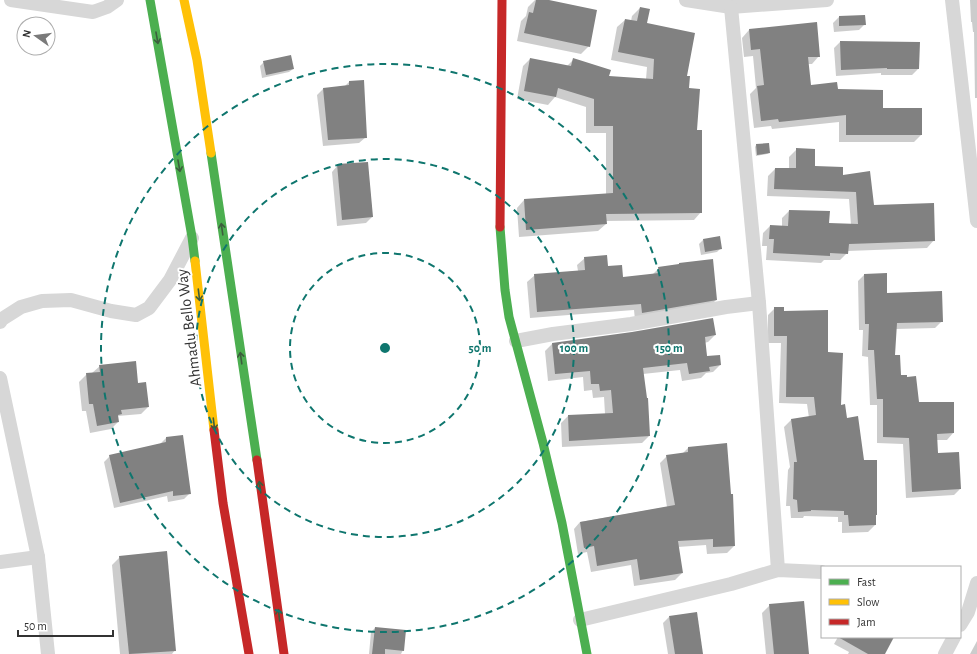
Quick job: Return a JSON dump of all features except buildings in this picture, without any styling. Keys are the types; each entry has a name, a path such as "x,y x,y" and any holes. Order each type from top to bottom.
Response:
{"main road":[{"name":"Ahmadu Bello Way","path":"150,0 192,237 223,503 249,654"},
{"path":"184,0 197,60 273,570 284,654"},
{"path":"502,0 500,237 505,290 509,317 562,523 587,654"}],"street":[{"path":"11,0 93,12 107,7 117,0"},
{"path":"686,0 731,7 827,0"},
{"path":"952,0 977,221"},
{"path":"731,7 759,303 778,570"},
{"path":"0,322 2,319 21,307 42,301 71,300 111,311 136,315 149,308 170,280 192,237"},
{"path":"516,341 759,303"},
{"path":"0,378 38,557 48,654"},
{"path":"0,562 38,557"},
{"path":"580,620 731,584 778,570 821,572"},
{"path":"961,623 968,612 977,583"},
{"path":"945,654 953,638"}],"traffic: fast":[{"path":"150,0 195,261"},
{"path":"211,153 257,460"},
{"path":"500,227 505,290 509,317 543,443 562,523 587,654"}],"traffic: slow":[{"path":"184,0 197,60 211,153"},
{"path":"195,261 214,430"}],"traffic: jam":[{"path":"500,227 502,0"},
{"path":"214,430 223,503 249,654"},
{"path":"257,460 284,654"}]}
